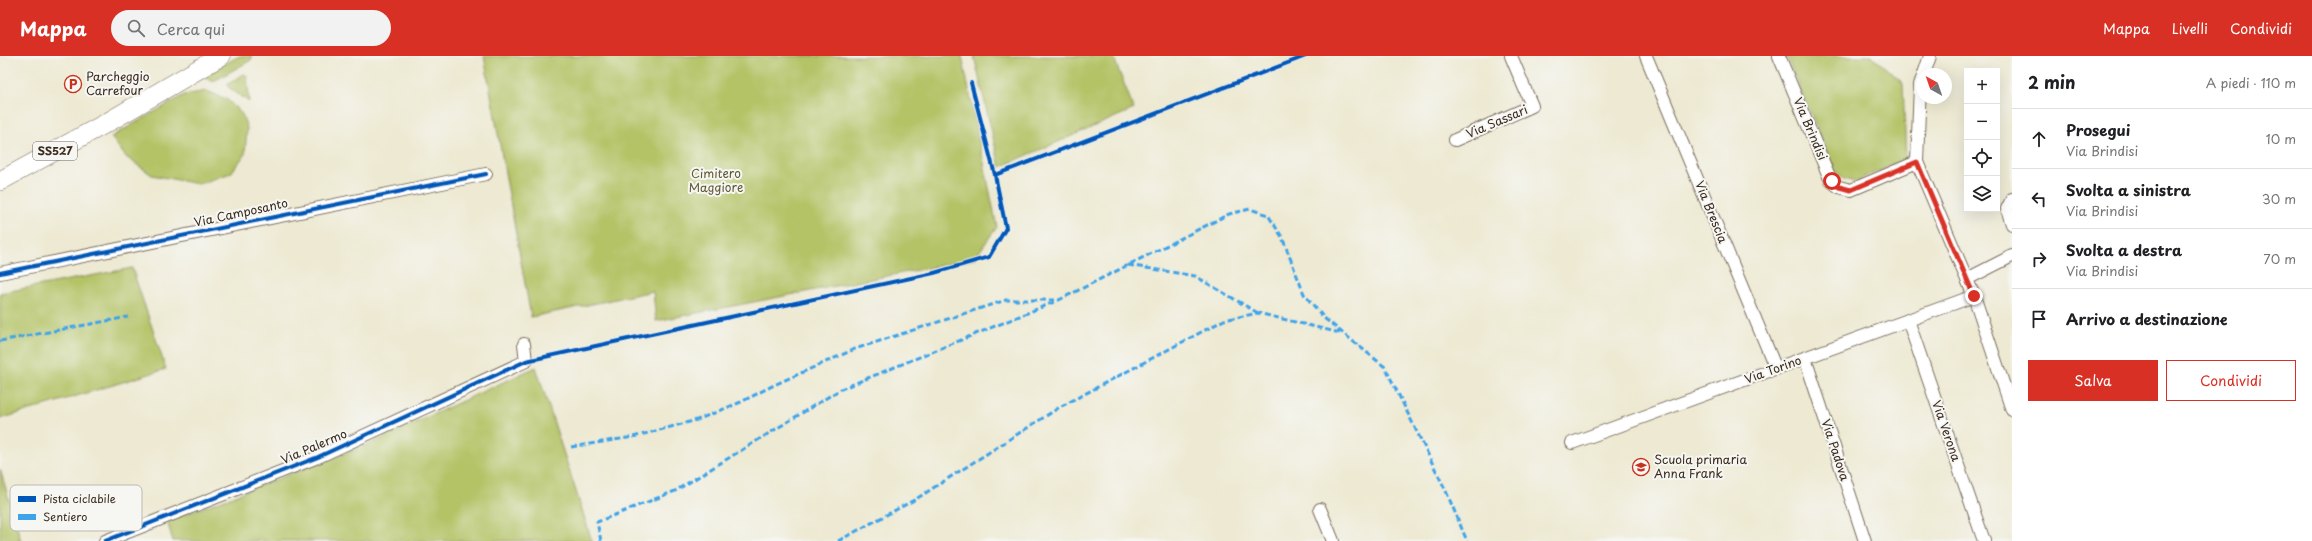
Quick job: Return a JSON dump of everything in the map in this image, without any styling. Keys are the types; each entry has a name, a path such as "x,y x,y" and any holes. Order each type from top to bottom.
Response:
{"main road":[{"name":"SS527","path":"0,181 110,121 221,56"}],"street":[{"name":"Via Sassari","path":"1455,140 1532,106 1511,56"},
{"name":"Via Brescia","path":"1646,56 1776,369"},
{"name":"Via Brindisi","path":"1779,56 1832,181 1839,187 1851,190 1917,162"},
{"path":"1926,68 1930,56"},
{"path":"1919,104 1917,162 1974,296 2012,410"},
{"name":"Via Camposanto","path":"0,273 486,174"},
{"path":"2012,199 2007,209 2012,224"},
{"path":"1967,279 2012,256"},
{"name":"Via Torino","path":"1572,443 1974,296"},
{"name":"Via Verona","path":"1908,320 1984,541"},
{"name":"Via Palermo","path":"142,526 318,457 526,361 524,344"},
{"name":"Via Padova","path":"1805,358 1865,541"},
{"path":"1320,509 1332,541"},
{"name":"Via Palermo","path":"105,541 130,531"}],"green space":[{"path":"239,56 252,56 251,60 214,81 204,78 204,76"},
{"name":"Cimitero Maggiore","path":"484,56 962,56 997,227 974,259 656,321 653,291 531,317"},
{"path":"974,56 1113,56 1134,109 1000,167"},
{"path":"1786,56 1872,56 1903,83 1906,159 1854,182 1844,179 1836,172"},
{"path":"244,74 247,76 249,102 228,87 228,84"},
{"path":"207,91 228,100 242,114 247,128 245,154 231,173 198,184 152,175 126,157 111,137 184,95"},
{"path":"132,268 166,369 0,419 0,293"},
{"path":"536,367 592,541 173,541 167,521 367,445"},
{"path":"0,469 10,503 10,531 18,531 21,541 0,541"}],"marked path":[{"path":"571,447 633,437 697,420 741,402 774,385 855,349 1006,300 1059,300 1229,214 1250,209 1268,215 1282,237 1304,294 1324,318 1385,367 1446,491 1467,541"},
{"path":"1128,265 1195,276 1258,313"},
{"path":"601,541 597,522 675,491 841,389 1054,302"},
{"path":"838,541 916,499 1060,407 1224,320 1258,313 1340,333"},
{"path":"0,341 128,317"}],"cycle path":[{"path":"995,175 1306,56"},
{"path":"142,526 318,457 526,361 934,273 989,257 1006,228 995,175 971,83"},
{"path":"0,273 486,174"},
{"path":"105,541 130,531"}],"place":[{"name":"Parcheggio Carrefour","path":"73,84"},
{"name":"Scuola primaria Anna Frank","path":"1641,467"}],"route":[{"path":"1832,181 1839,187 1851,190 1917,162 1974,296"}]}
